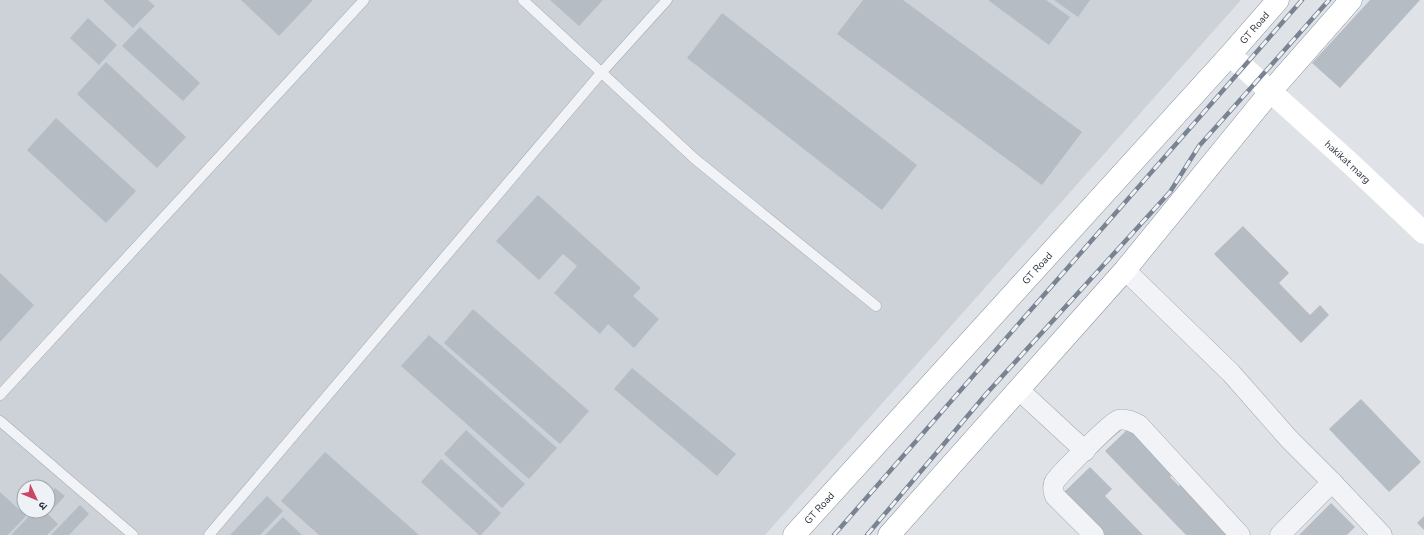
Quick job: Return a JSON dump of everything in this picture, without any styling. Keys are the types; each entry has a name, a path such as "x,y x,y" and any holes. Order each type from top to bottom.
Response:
{"main road":[{"name":"GT Road","path":"794,535 1278,0"},
{"path":"889,535 1125,270 1271,91 1350,0"},
{"name":"hakikat marg","path":"1230,54 1424,233"}],"street":[{"path":"1125,270 1231,373 1289,439 1382,535"},
{"path":"1018,389 1085,450"},
{"path":"1094,535 1055,496 1053,490 1055,482 1108,427 1118,420 1131,421 1139,425 1240,535"},
{"path":"1280,535 1332,482"}],"lane":[{"path":"0,394 364,0"},
{"path":"523,0 695,159 876,306"},
{"path":"210,535 601,73 666,0"},
{"path":"0,421 133,535"}],"shaded area":[{"path":"0,0 1241,0 765,535 0,535"}],"building":[{"path":"103,0 148,0 155,6 133,28"},
{"path":"241,0 313,0 279,36"},
{"path":"550,0 603,0 579,26"},
{"path":"863,0 903,0 1082,132 1042,185 837,34"},
{"path":"988,0 1046,0 1070,17 1049,45"},
{"path":"1054,0 1090,0 1078,17"},
{"path":"1370,0 1420,0 1340,88 1312,63"},
{"path":"722,13 917,165 882,210 687,58"},
{"path":"88,18 117,45 99,65 70,38"},
{"path":"140,27 200,83 183,101 122,46"},
{"path":"106,62 186,137 157,168 77,94"},
{"path":"56,118 136,191 106,223 27,150"},
{"path":"538,195 641,288 633,296 659,319 634,348 608,324 600,334 554,293 577,266 563,254 539,280 496,241"},
{"path":"1243,226 1289,273 1279,283 1310,315 1320,305 1329,315 1301,343 1214,254"},
{"path":"0,273 34,305 0,342"},
{"path":"473,309 589,411 560,444 444,343"},
{"path":"429,335 557,448 529,479 401,366"},
{"path":"632,368 736,454 717,476 614,389"},
{"path":"1361,399 1421,462 1389,492 1329,429"},
{"path":"1129,428 1173,474 1170,477 1179,486 1182,483 1232,535 1186,535 1105,451"},
{"path":"466,430 525,484 502,508 444,454"},
{"path":"325,452 419,535 319,535 281,501"},
{"path":"441,459 501,513 481,535 479,535 421,482"},
{"path":"1090,467 1112,489 1105,496 1143,535 1099,535 1060,496"},
{"path":"56,489 65,496 56,506"},
{"path":"0,492 16,507 16,519 23,519 8,535 0,535"},
{"path":"267,496 283,511 260,535 230,535"},
{"path":"1331,503 1355,527 1347,535 1299,535"},
{"path":"80,505 89,514 69,535 51,535"},
{"path":"1424,516 1424,530 1417,523"},
{"path":"283,517 302,535 265,535"},
{"path":"26,519 53,519 58,524 47,535 11,535"}],"railway":[{"path":"834,535 1302,0"},
{"path":"867,535 987,393 1170,192 1199,146 1329,0"}]}
